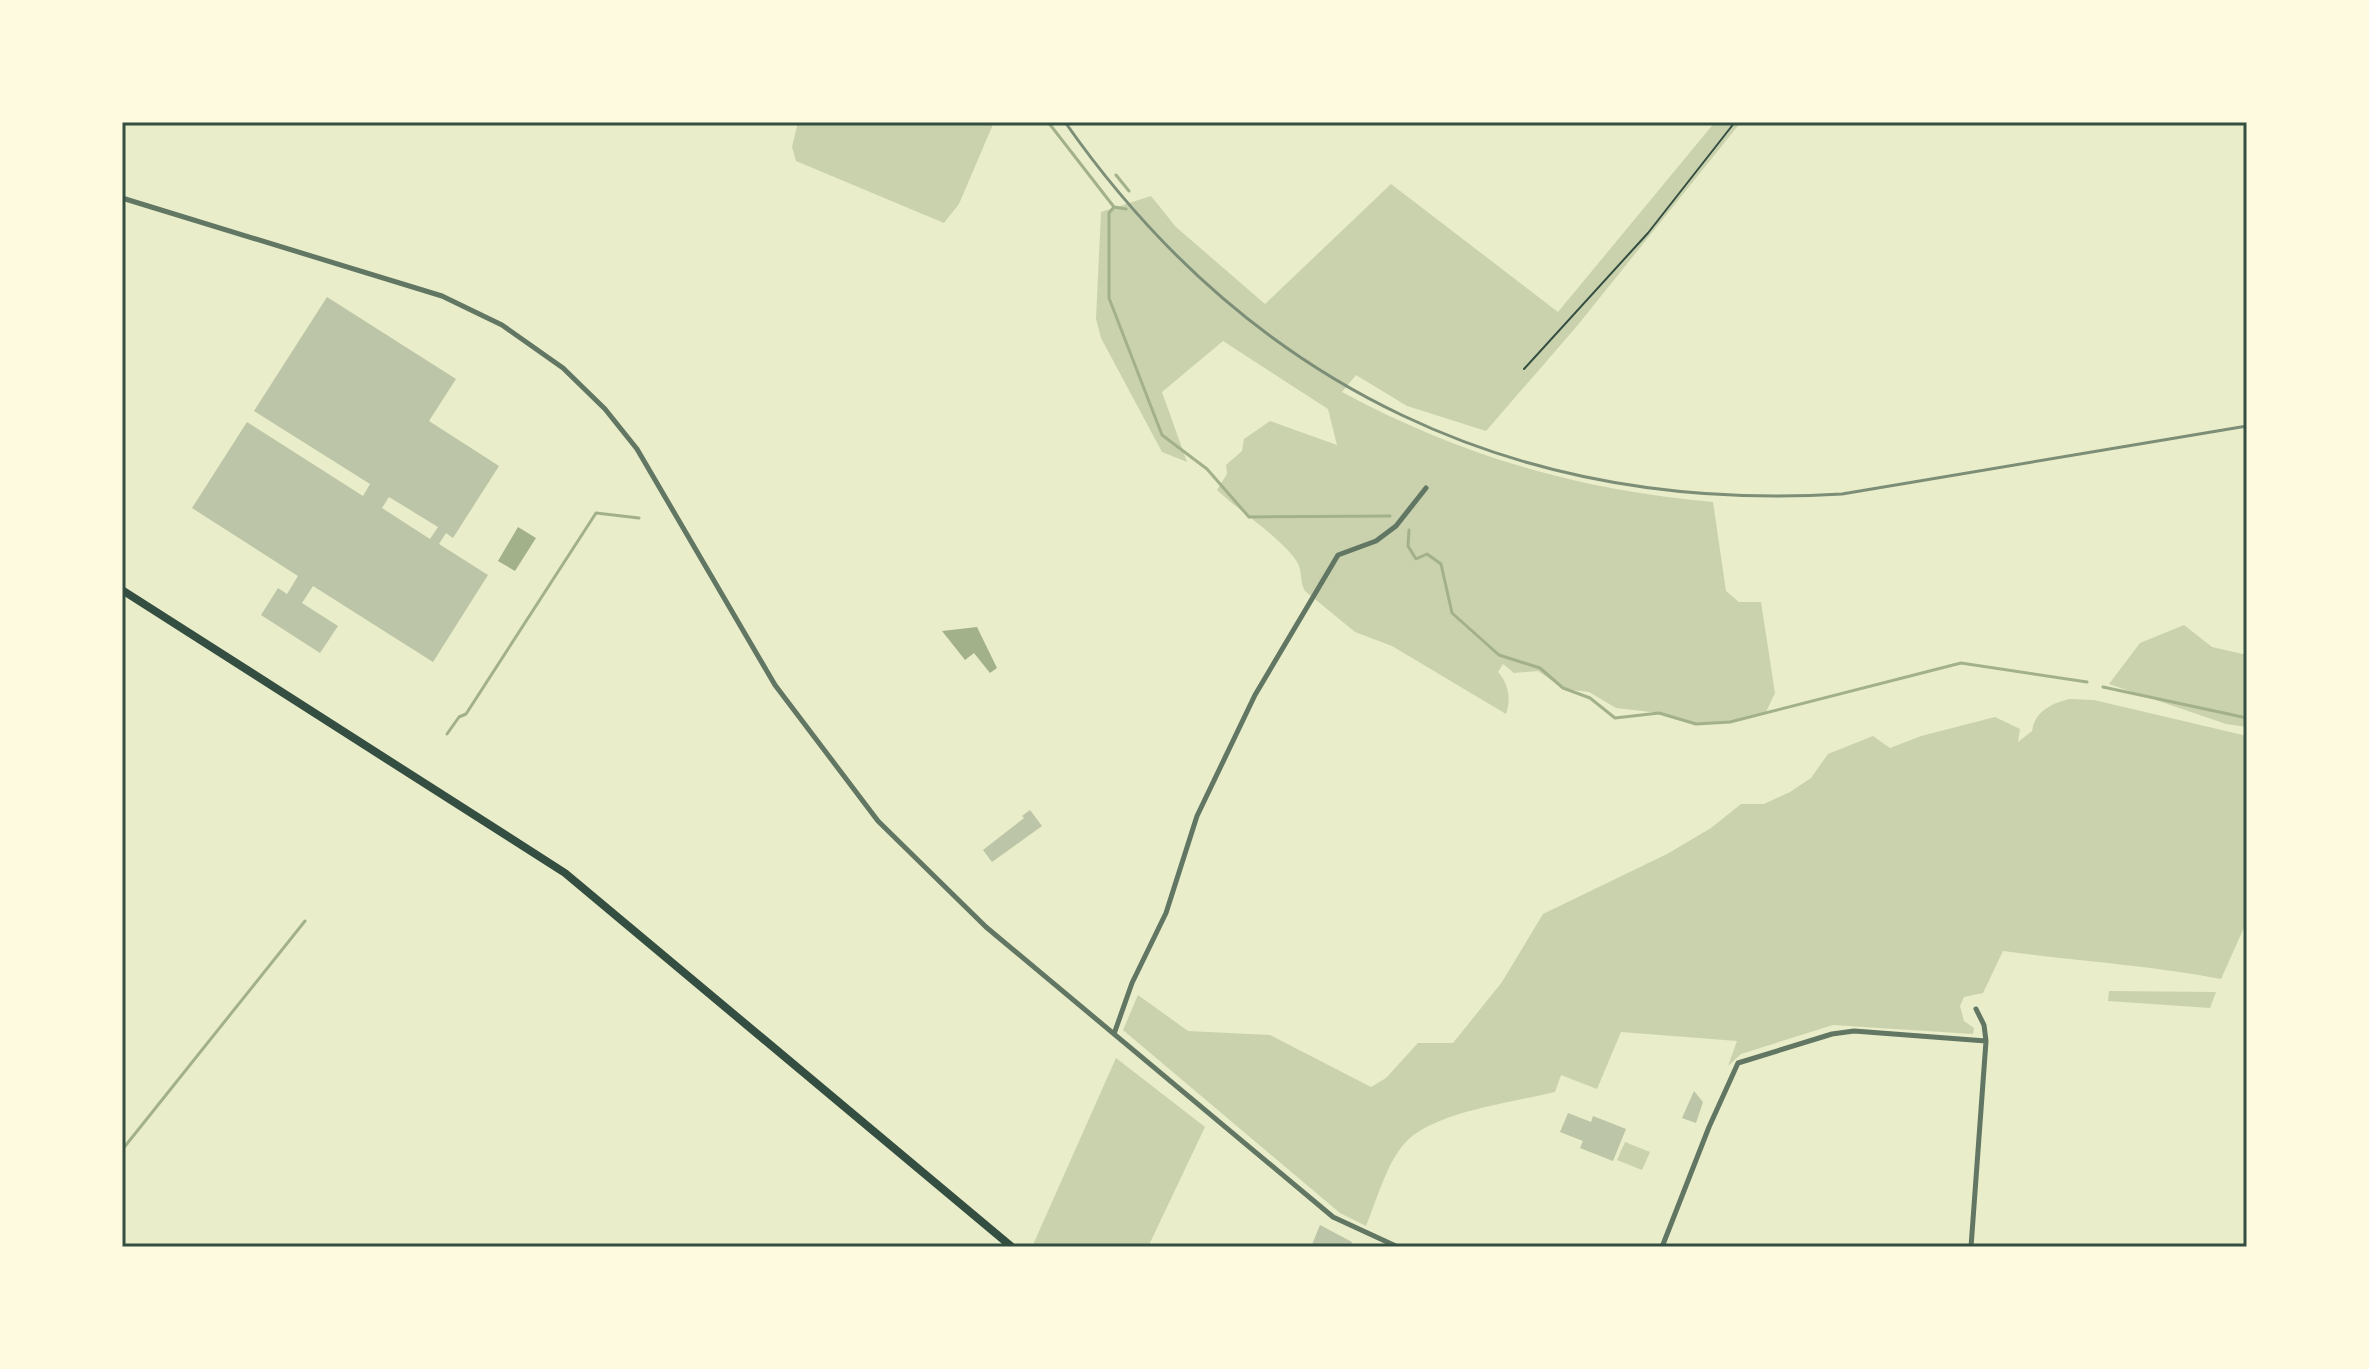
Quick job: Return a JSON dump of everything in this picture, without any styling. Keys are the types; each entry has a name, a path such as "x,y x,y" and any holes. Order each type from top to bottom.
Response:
{"main road":[{"path":"122,590 565,873 1012,1247"}],"street":[{"path":"122,198 442,296 502,325 563,368 605,409 637,449 769,676 813,740 878,821 954,899 1333,1217 1398,1247"},
{"path":"1114,1034 1132,983 1166,913 1197,816 1263,682 1338,555 1376,541 1396,526 1426,488"},
{"path":"1971,1247 1986,1041 1984,1025 1976,1009"},
{"path":"1662,1247 1715,1112 1738,1063 1832,1034 1854,1031 1986,1041"}],"path":[{"path":"1524,369 1648,233 1735,122"}],"shaded area":[{"path":"798,122 994,122 959,204 944,223 796,161 792,147"},
{"path":"1715,122 1741,122 1577,326 1486,431 1407,406 1356,375 1342,392 1431,434 1522,466 1615,489 1713,502 1726,591 1739,602 1761,602 1775,693 1765,714 1730,722 1696,724 1659,713 1616,708 1589,692 1564,689 1538,671 1514,673 1503,664 1498,672 1508,692 1506,714 1392,646 1355,632 1305,591 1299,565 1291,553 1217,490 1227,474 1226,465 1242,451 1244,439 1270,421 1337,445 1328,409 1223,341 1162,392 1187,462 1162,452 1101,338 1096,319 1101,212 1151,196 1176,227 1265,304 1391,184 1558,312"},
{"path":"518,527 536,538 515,571 498,561"},
{"path":"2184,625 2212,647 2247,655 2247,727 2226,724 2109,684 2140,643"},
{"path":"977,627 997,668 990,673 974,653 965,660 942,631"},
{"path":"2069,699 2094,700 2247,736 2247,921 2221,979 2003,951 1983,993 1964,997 1960,1006 1964,1021 1974,1028 1973,1034 1833,1025 1741,1054 1728,1066 1737,1041 1621,1032 1597,1089 1561,1075 1555,1092 1454,1116 1418,1132 1392,1161 1366,1226 1340,1213 1123,1030 1138,995 1188,1031 1270,1035 1371,1087 1386,1078 1418,1043 1453,1043 1502,982 1543,914 1667,854 1711,828 1741,804 1764,804 1790,792 1811,778 1828,754 1873,736 1890,748 1921,736 1995,717 2020,729 2018,742 2032,731 2045,709"},
{"path":"2109,991 2216,992 2210,1008 2108,1001"},
{"path":"1116,1058 1205,1127 1148,1247 1032,1247"},
{"path":"1625,1142 1650,1152 1642,1170 1617,1160"}],"building":[{"path":"327,297 456,379 429,421 499,466 453,538 446,533 439,544 488,575 433,662 313,586 302,603 338,626 320,653 261,615 278,588 287,594 298,576 192,508 247,422 363,496 370,484 254,411","holes":["389,497 438,527 430,539 382,508"]},
{"path":"1030,810 1042,826 992,862 983,850"},
{"path":"1694,1091 1703,1102 1696,1123 1682,1118"},
{"path":"1568,1113 1591,1122 1593,1116 1626,1129 1613,1161 1580,1148 1583,1141 1560,1132"},
{"path":"1320,1225 1352,1242 1350,1247 1311,1247"}],"waterway":[{"path":"1048,122 1114,207 1109,213 1109,298 1162,435 1207,469 1249,517 1390,516"},
{"path":"1116,175 1129,191"},
{"path":"1114,207 1126,209"},
{"path":"447,734 459,717 466,714 596,513 639,518"},
{"path":"1409,530 1408,546 1416,559 1427,554 1441,564 1452,613 1499,655 1540,668 1563,688 1590,698 1615,718 1659,713 1696,724 1730,722 1961,663 2087,682"},
{"path":"2103,687 2247,718"},
{"path":"122,1150 305,921"}],"railway":[{"path":"1065,122 1139,215 1219,295 1307,362 1402,415 1503,455 1610,482 1724,495 1842,494 2247,426"}]}
